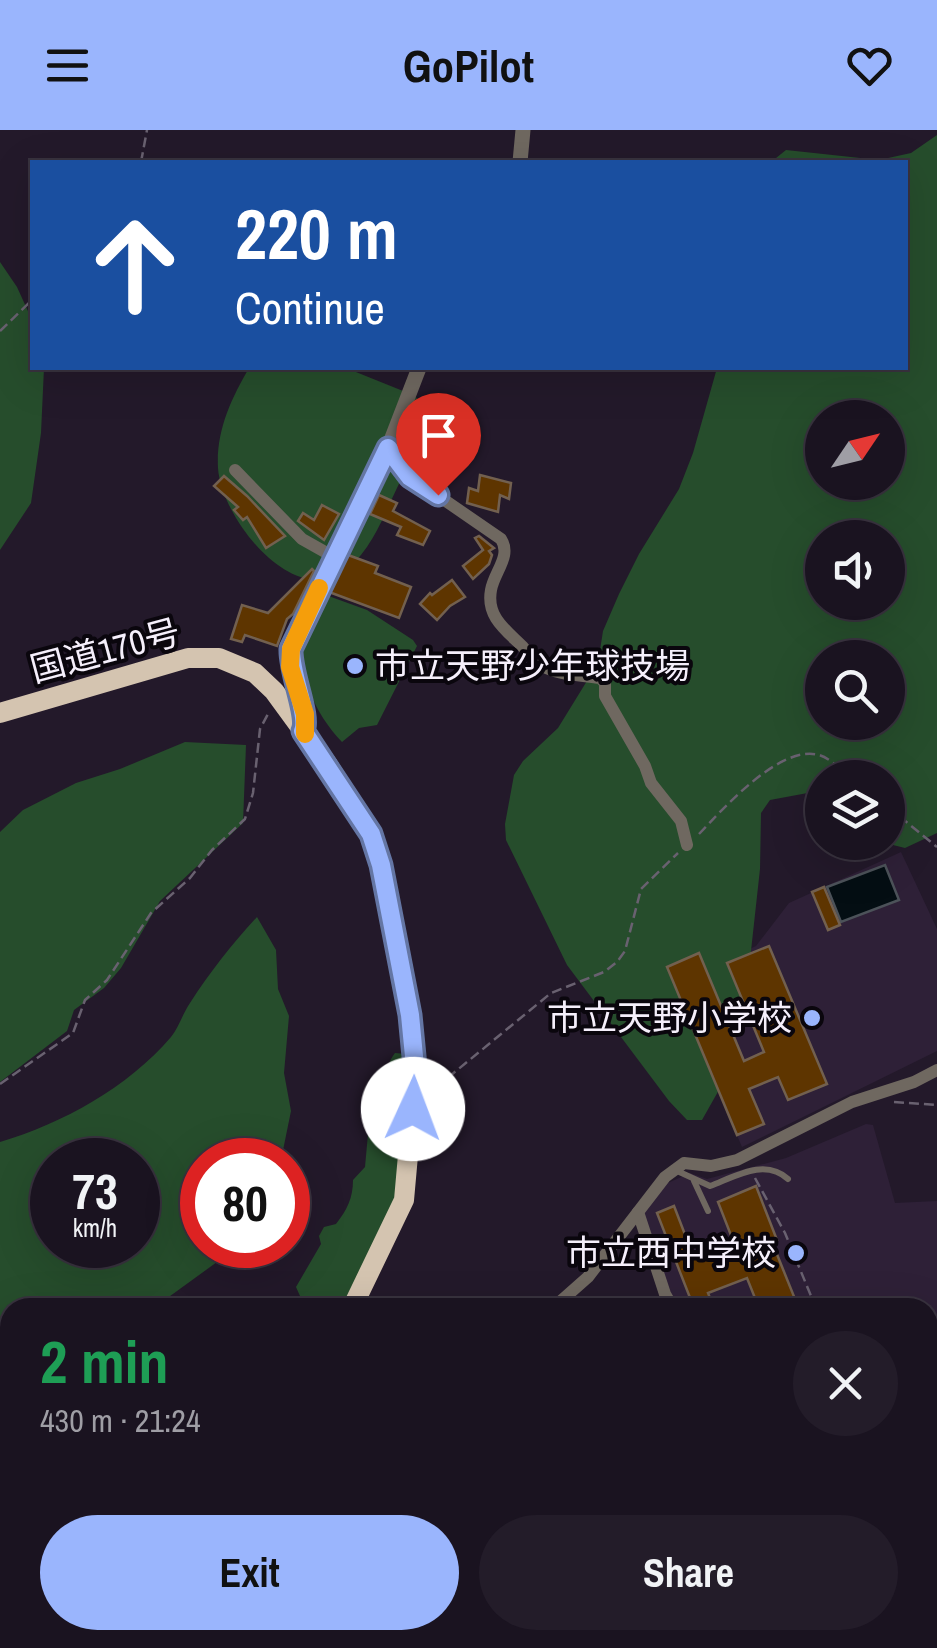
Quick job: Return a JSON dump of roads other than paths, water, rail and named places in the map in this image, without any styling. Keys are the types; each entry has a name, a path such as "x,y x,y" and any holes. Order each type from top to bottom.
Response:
{"highway":[{"name":"国道170号","path":"0,713 188,658 219,658 255,673 278,698 371,834 381,865 410,1015 416,1077 404,1200 357,1298"}],"street":[{"path":"520,160 523,130"},
{"path":"303,731 305,714 290,667 291,649 388,448 418,370"},
{"path":"388,448 410,477 501,539 506,546 505,554 491,584 491,610 506,634 537,664 600,678 605,683 606,696 650,782 681,822 687,845"},
{"path":"235,470 302,539 334,558"},
{"path":"563,1298 598,1266 638,1212 684,1163 711,1166 737,1160 852,1102 914,1082 937,1070"},
{"path":"638,1212 667,1298"}],"lane":[{"path":"674,1170 710,1186 765,1167 777,1169 788,1179"},
{"path":"694,1181 708,1211"}],"place":[{"name":"市立天野少年球技場","path":"355,666"},
{"name":"市立天野小学校","path":"812,1018"},
{"name":"市立西中学校","path":"796,1253"}]}
